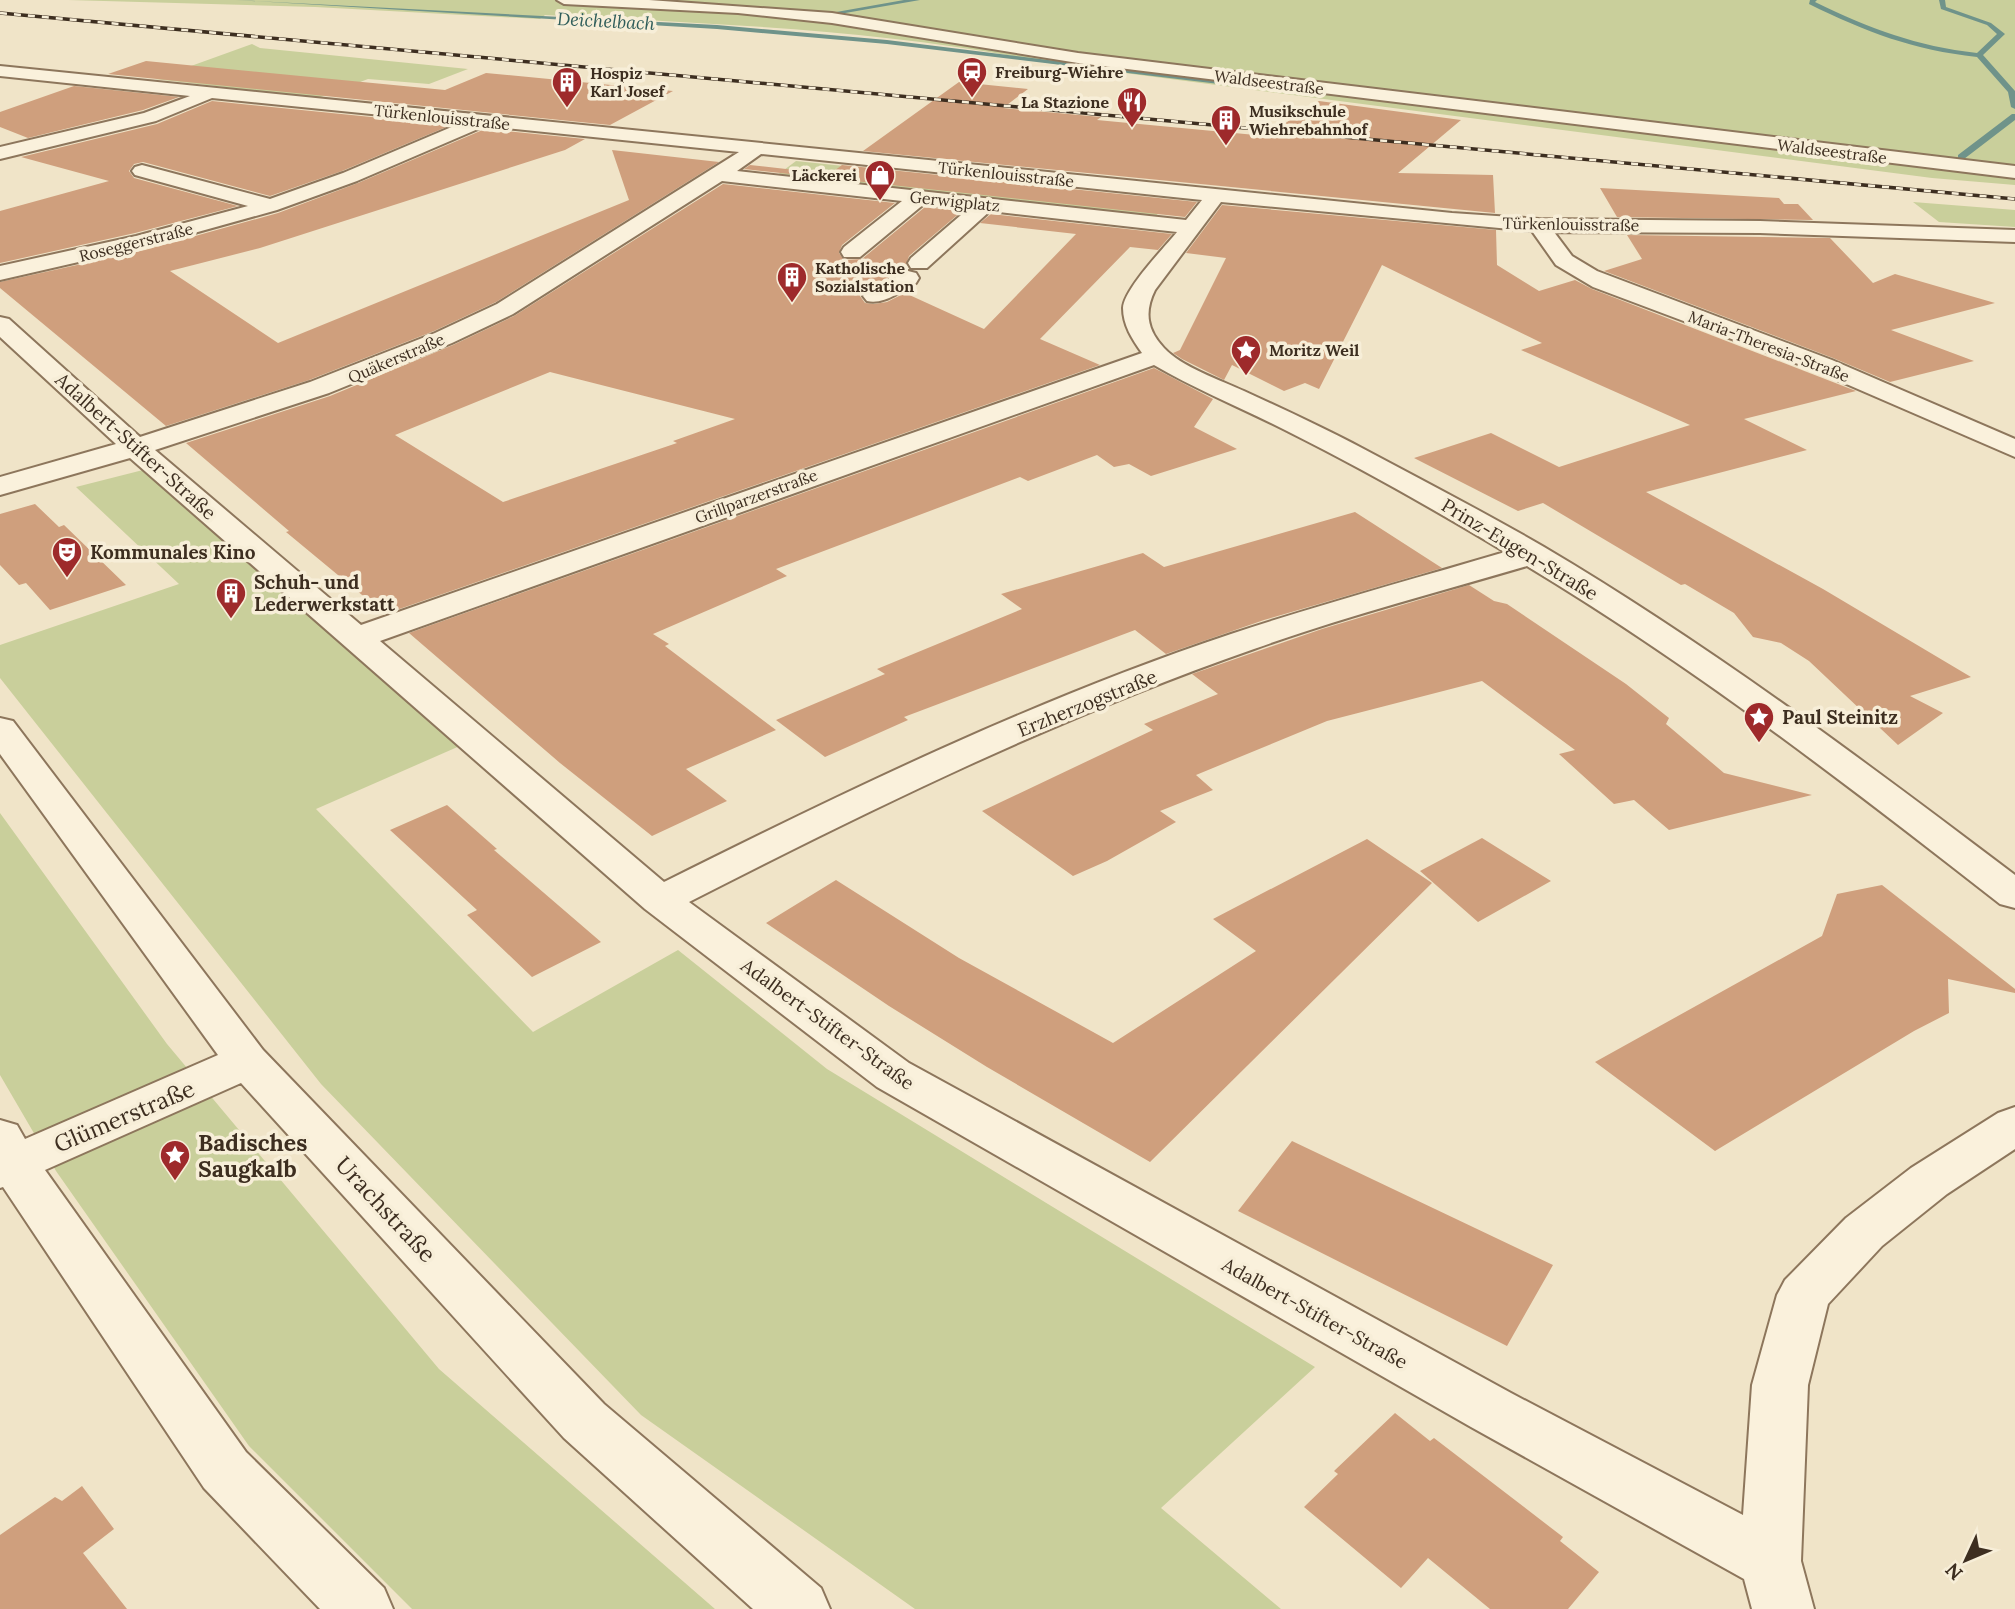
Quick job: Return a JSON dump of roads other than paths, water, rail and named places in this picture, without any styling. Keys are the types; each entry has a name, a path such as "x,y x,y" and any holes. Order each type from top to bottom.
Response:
{"street":[{"name":"Waldseestraße","path":"564,0 832,18 1078,58 2015,172"},
{"name":"Türkenlouisstraße","path":"0,71 1215,196 1539,225 1760,227 2015,236"},
{"path":"0,153 138,120 214,93"},
{"name":"Roseggerstraße","path":"0,274 151,239 270,206 365,172 481,121"},
{"name":"Quäkerstraße","path":"0,486 321,389 427,346 509,307 756,149"},
{"path":"142,171 270,206"},
{"name":"Gerwigplatz","path":"718,175 1191,227"},
{"name":"Prinz-Eugen-Straße","path":"1215,196 1144,289 1135,306 1140,333 1157,356 1193,377 1351,453 1533,555 1723,678 1877,789 2015,895"},
{"path":"852,252 919,198"},
{"path":"875,296 914,270 986,204"},
{"name":"Maria-Theresia-Straße","path":"1539,225 1556,255 1571,268 1601,282 1823,365 2015,449"},
{"name":"Adalbert-Stifter-Straße","path":"0,324 136,447 660,900 893,1075 1430,1377 1777,1585"},
{"name":"Grillparzerstraße","path":"355,638 1106,371 1157,356"},
{"name":"Erzherzogstraße","path":"660,900 841,809 1086,700 1242,641 1533,555"},
{"name":"Urachstraße","path":"1,732 247,1061 584,1421 799,1609"},
{"name":"Glümerstraße","path":"4,1157 164,1100 247,1061"},
{"path":"1777,1585 1780,1385 1804,1295 1864,1232 1929,1181 2015,1125"},
{"path":"4,1157 225,1470 362,1609"}],"waterway":[{"name":"Deichelbach","path":"239,0 717,27 887,42 1269,88"},
{"path":"828,14 917,0"},
{"path":"1814,0 1811,3 1867,30 1943,51 1979,55"},
{"path":"1942,0 1943,8 1989,24 2001,34 1979,55"},
{"path":"1979,55 2012,92 2015,107"},
{"path":"1961,157 2015,116"}],"railway":[{"path":"0,13 2015,199"}],"place":[{"name":"Freiburg-Wiehre","path":"972,99"},
{"name":"Hospiz Karl Josef","path":"567,109"},
{"name":"La Stazione","path":"1132,129"},
{"name":"Musikschule Wiehrebahnhof","path":"1226,147"},
{"name":"Läckerei","path":"880,202"},
{"name":"Katholische Sozialstation","path":"792,304"},
{"name":"Moritz Weil","path":"1246,377"},
{"name":"Kommunales Kino","path":"67,579"},
{"name":"Schuh- und Lederwerkstatt","path":"231,620"},
{"name":"Paul Steinitz","path":"1759,744"},
{"name":"Badisches Saugkalb","path":"175,1182"}]}
